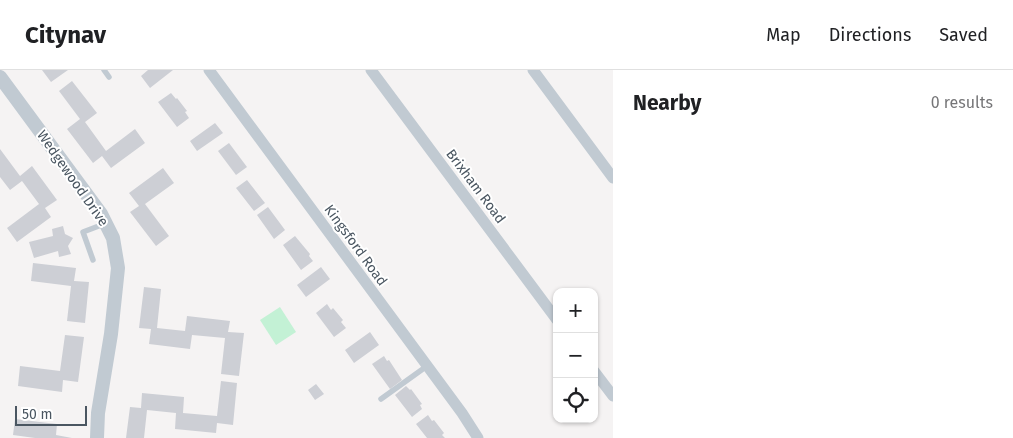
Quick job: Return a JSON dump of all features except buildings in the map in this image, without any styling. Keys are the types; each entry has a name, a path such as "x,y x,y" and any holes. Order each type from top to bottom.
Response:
{"street":[{"name":"Kingsford Road","path":"208,70 478,438"},
{"name":"Brixham Road","path":"371,70 553,315"},
{"path":"533,70 613,178"},
{"name":"Wedgewood Drive","path":"0,77 101,214 113,238 118,281 98,412 97,438"},
{"path":"598,376 613,396"}],"lane":[{"path":"104,70 109,76"},
{"path":"93,260 83,232 106,223"},
{"path":"382,399 427,366"}],"green space":[{"path":"280,307 296,332 276,345 260,320"}]}
